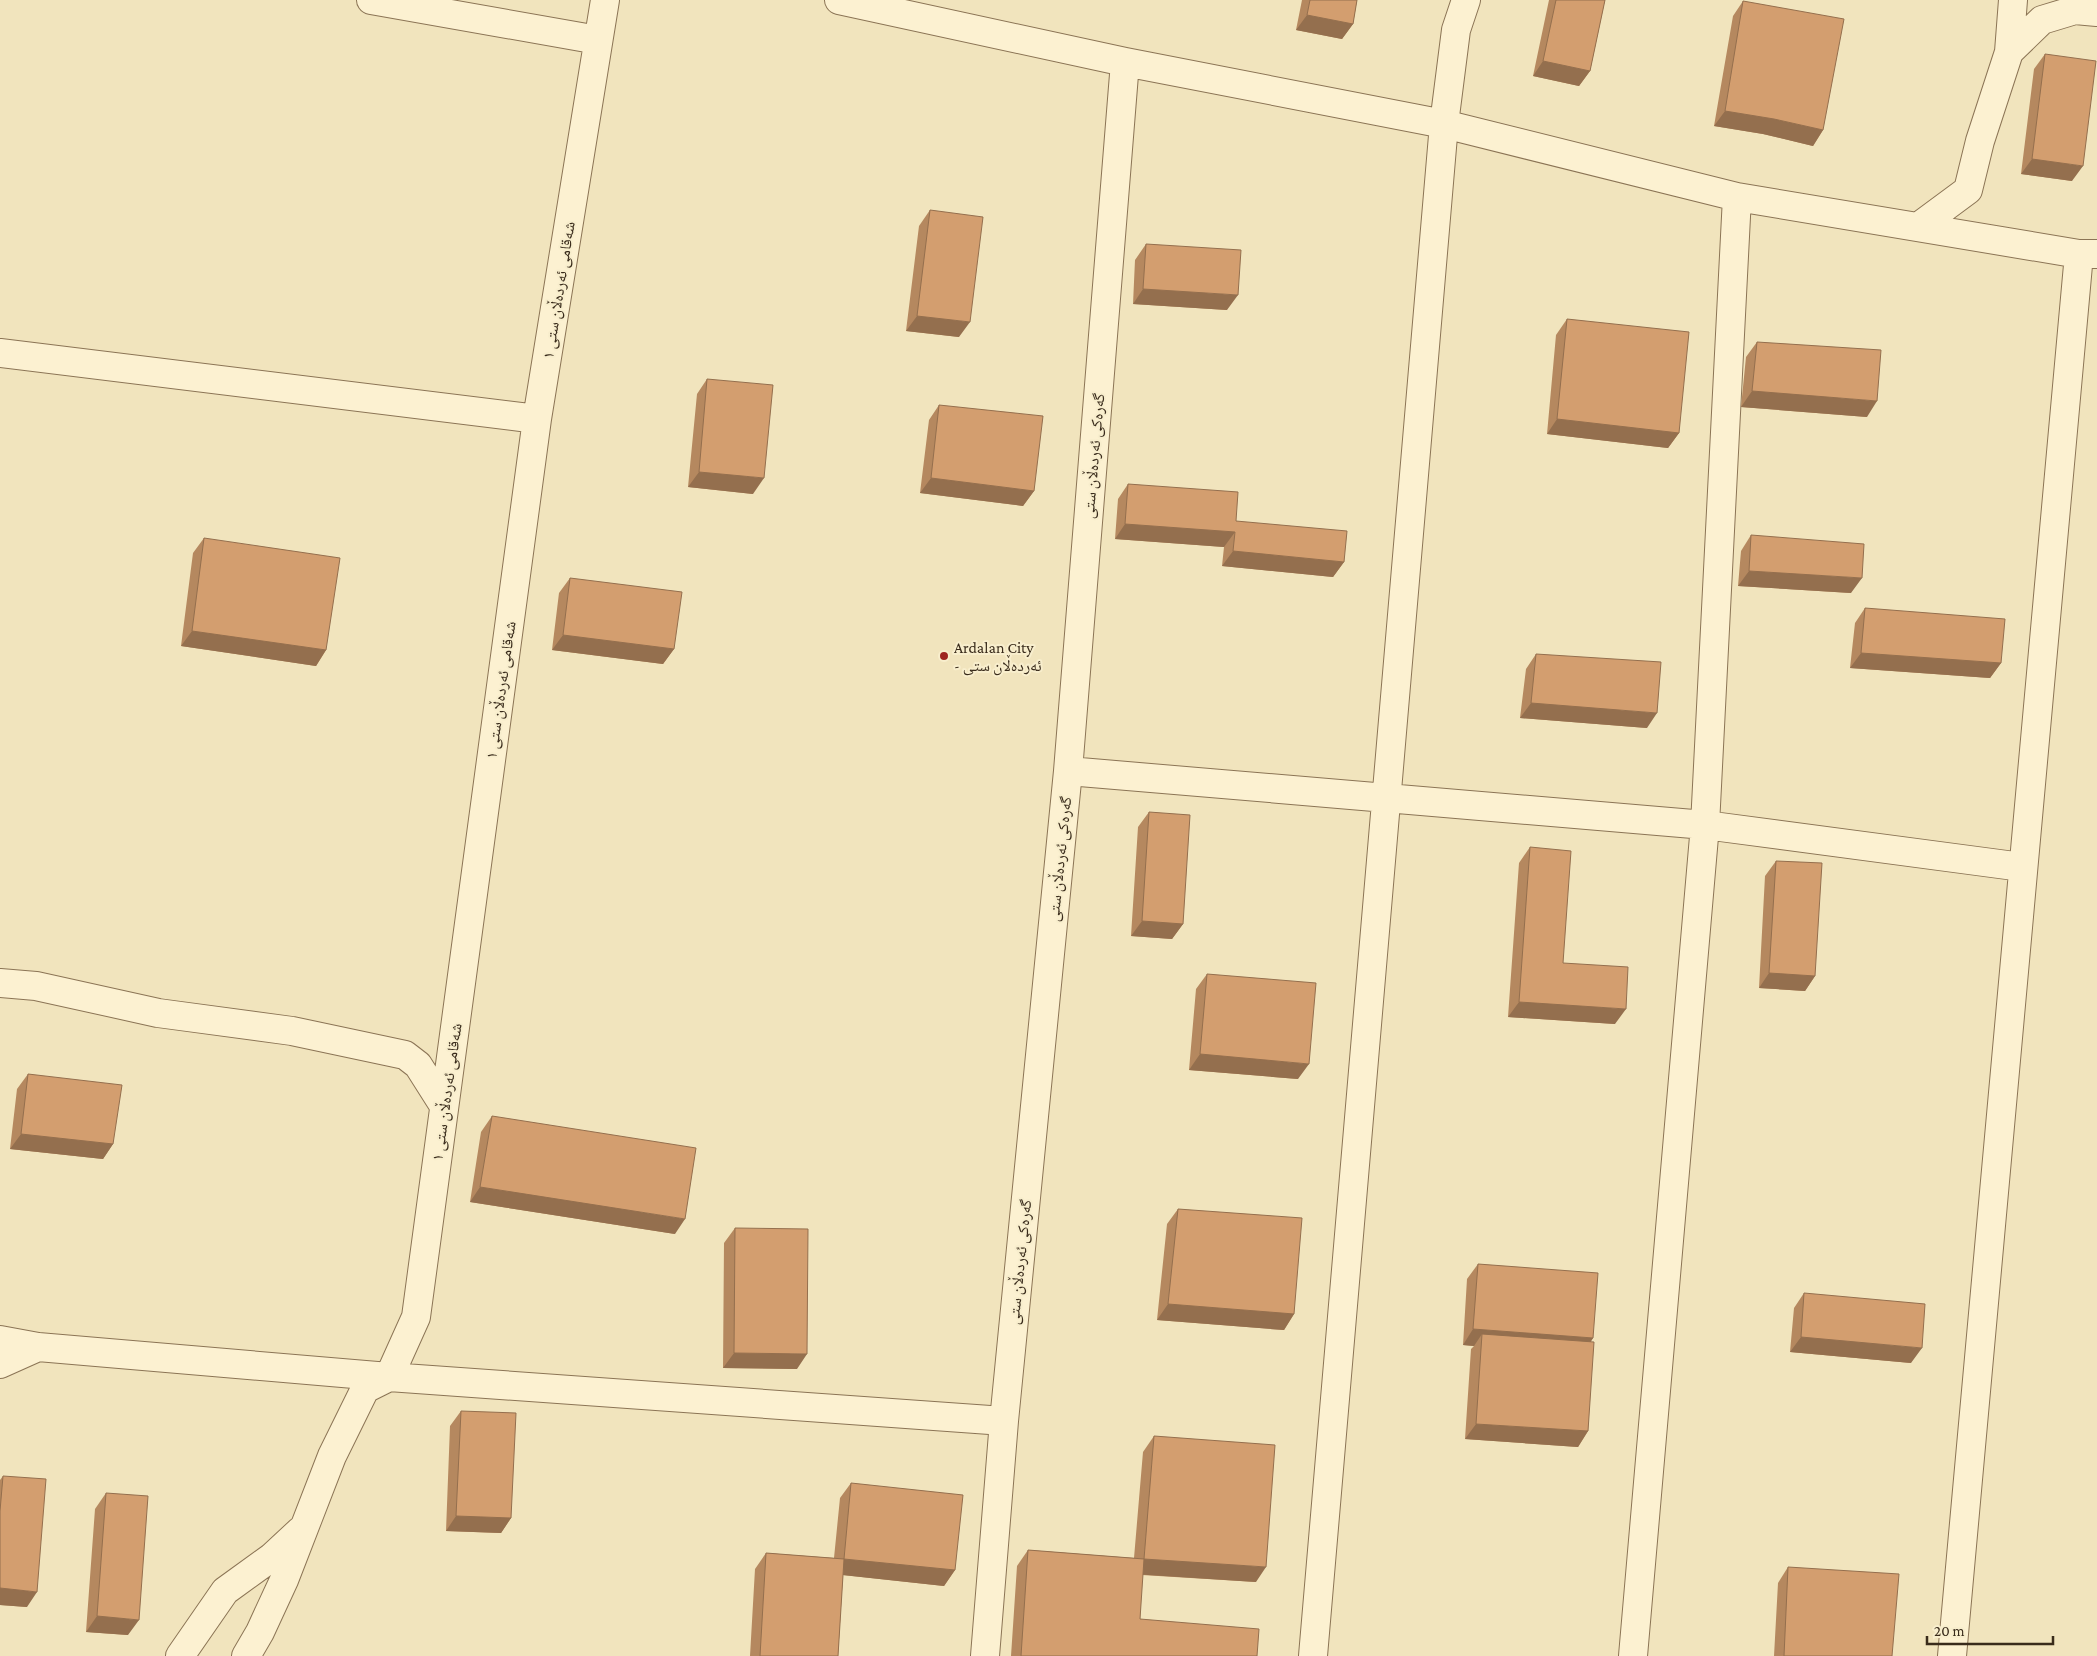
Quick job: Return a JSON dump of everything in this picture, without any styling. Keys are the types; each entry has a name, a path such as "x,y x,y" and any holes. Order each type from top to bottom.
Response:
{"street":[{"path":"371,0 598,40"},
{"name":"شەقامی ئەردەڵان ستی ١","path":"389,1377 416,1317 537,419 604,0"},
{"path":"838,0 1125,62 1444,124 1737,197 2088,254 2022,867 1952,1656"},
{"path":"1313,1656 1444,124 1456,30 1466,0"},
{"path":"1918,227 1968,190 1980,141 2009,52 2013,0"},
{"path":"2009,52 2042,20 2075,10 2097,12"},
{"name":"گەرەکی ئەردەڵان ستی","path":"985,1656 1004,1421 1068,771 1125,62"},
{"path":"1633,1656 1705,825 1737,197"},
{"path":"0,353 537,419"},
{"path":"1068,771 1705,825 2022,867"},
{"path":"0,983 36,986 158,1013 292,1032 405,1055 418,1065 444,1106"},
{"path":"0,1340 38,1346 389,1377 1004,1421"},
{"path":"0,1364 38,1346"},
{"path":"246,1656 260,1632 280,1589 332,1456 365,1389 389,1377"},
{"path":"180,1656 226,1591 272,1557 305,1527"}],"building":[{"path":"1310,0 1357,0 1353,24 1307,15"},
{"path":"1556,0 1605,0 1590,71 1543,61"},
{"path":"1743,1 1844,19 1823,130 1725,111"},
{"path":"2045,54 2096,61 2083,166 2032,159"},
{"path":"930,210 983,217 970,322 917,316"},
{"path":"1146,244 1241,250 1238,295 1143,289"},
{"path":"1567,319 1689,332 1679,433 1557,419"},
{"path":"1757,342 1881,350 1877,401 1752,391"},
{"path":"707,379 773,385 764,478 699,472"},
{"path":"939,405 1043,416 1034,491 931,478"},
{"path":"1128,484 1238,492 1236,521 1347,531 1344,562 1233,551 1235,532 1125,524"},
{"path":"1751,535 1864,544 1862,578 1749,571"},
{"path":"204,538 340,558 326,650 192,631"},
{"path":"570,578 682,592 674,649 563,635"},
{"path":"1865,608 2005,619 2001,663 1861,653"},
{"path":"1536,654 1661,662 1657,713 1531,703"},
{"path":"1149,812 1190,815 1183,924 1142,921"},
{"path":"1530,847 1571,851 1563,963 1628,967 1626,1009 1519,1002"},
{"path":"1776,861 1822,863 1815,976 1769,973"},
{"path":"1207,974 1316,983 1309,1064 1200,1054"},
{"path":"28,1074 122,1085 113,1144 21,1134"},
{"path":"492,1116 696,1148 685,1219 480,1187"},
{"path":"1178,1209 1302,1218 1294,1314 1168,1304"},
{"path":"735,1228 808,1229 807,1354 734,1353"},
{"path":"1478,1264 1598,1273 1593,1338 1473,1329"},
{"path":"1804,1293 1925,1304 1922,1348 1801,1337"},
{"path":"1482,1334 1594,1342 1588,1431 1476,1424"},
{"path":"461,1411 516,1413 511,1518 456,1516"},
{"path":"1154,1436 1275,1445 1266,1567 1144,1559"},
{"path":"3,1476 46,1479 37,1592 0,1588 0,1511"},
{"path":"851,1483 963,1495 955,1570 844,1559"},
{"path":"106,1493 148,1496 139,1620 97,1616"},
{"path":"1028,1550 1144,1559 1140,1619 1259,1629 1257,1656 1021,1656"},
{"path":"766,1553 844,1559 838,1656 760,1656"},
{"path":"1788,1567 1899,1574 1892,1656 1784,1656"}],"place":[{"name":"Ardalan City - ئەردەڵان ستی","path":"944,656"}]}
